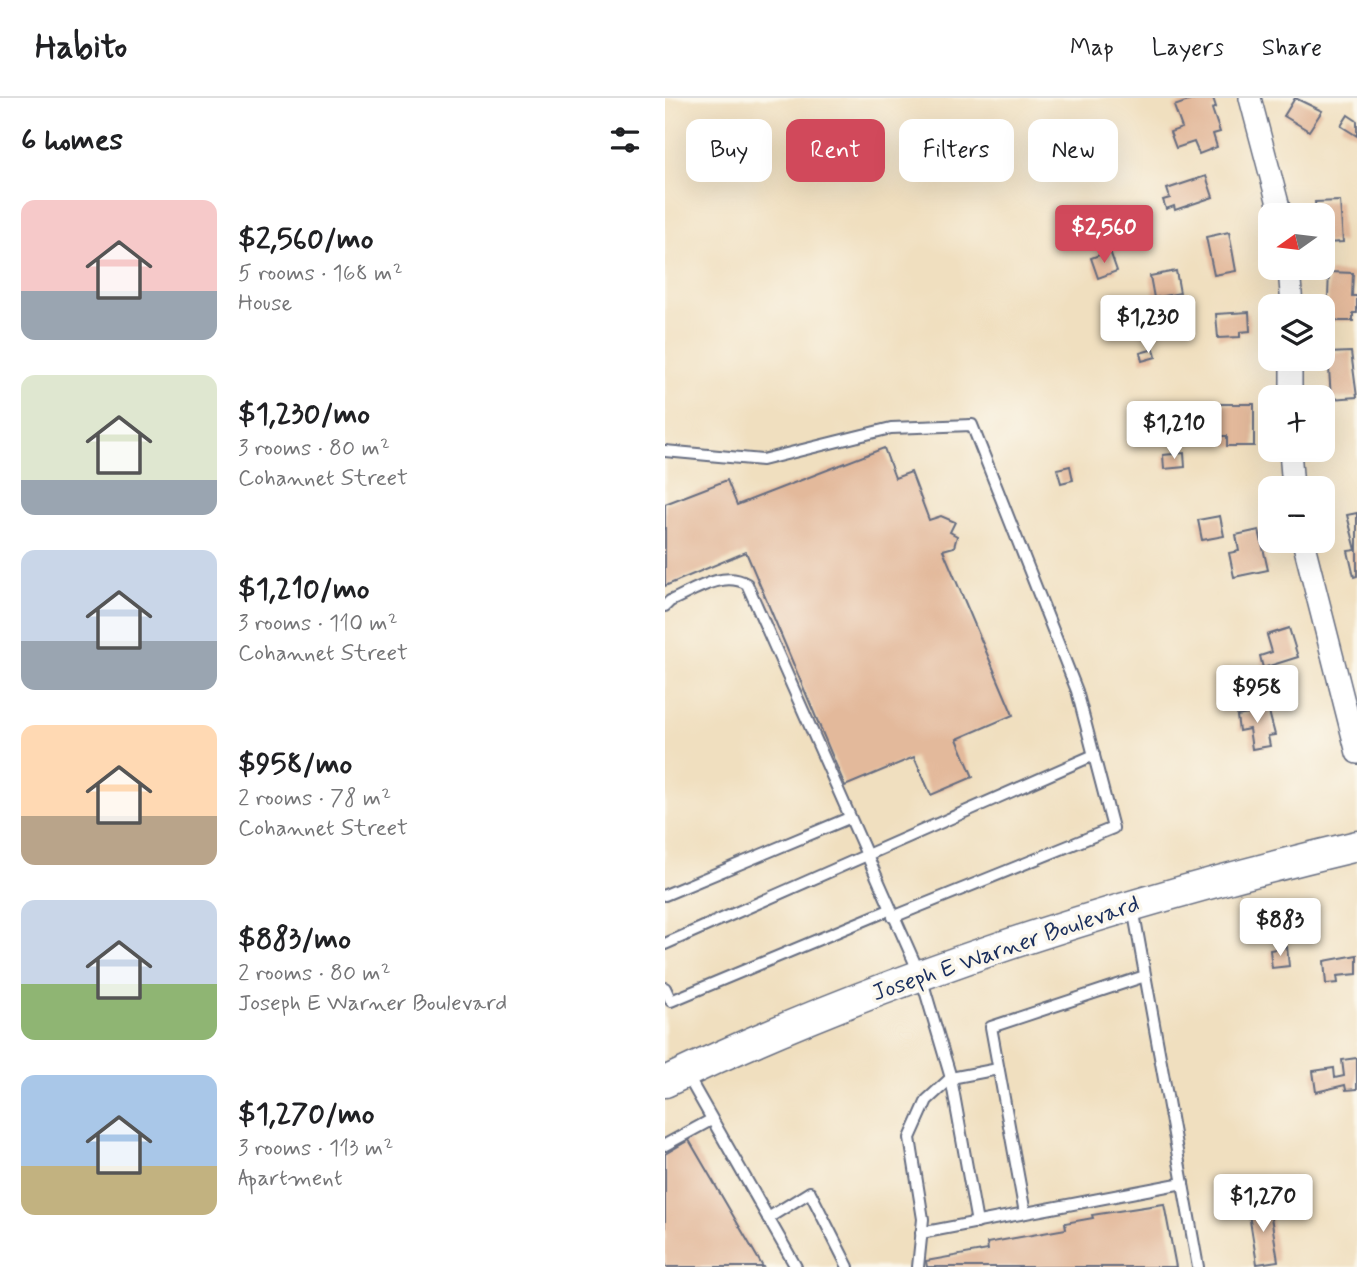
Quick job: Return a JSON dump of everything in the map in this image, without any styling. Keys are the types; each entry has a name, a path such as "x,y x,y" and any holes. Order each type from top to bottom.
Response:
{"main road":[{"name":"Joseph E Warner Boulevard","path":"675,1077 744,1045 921,977 1132,905 1357,846"}],"street":[{"path":"1250,98 1278,203"},
{"path":"1306,553 1357,753"},
{"path":"1345,711 1357,684"}],"lane":[{"path":"665,451 762,460 891,428 972,425 1077,691 1113,828 671,1001 665,988"},
{"path":"665,606 670,600 718,580 730,578 747,584 921,977 951,1079 977,1223"},
{"path":"665,944 1094,755"},
{"path":"665,895 849,818"},
{"path":"1132,905 1198,1267"},
{"path":"1025,1213 991,1027 1145,976"},
{"path":"918,1267 923,1219 910,1139 927,1100 951,1079 998,1069"},
{"path":"675,1077 711,1120 796,1267"},
{"path":"665,1145 711,1120"},
{"path":"922,1233 1183,1183"},
{"path":"768,1217 810,1192 848,1267"}],"building":[{"path":"1197,98 1213,98 1216,107 1212,109 1220,132 1213,134 1217,147 1199,154 1194,142 1176,148 1170,132 1182,128 1174,106"},
{"path":"1295,98 1322,111 1309,131 1284,116"},
{"path":"1348,115 1357,121 1357,136 1341,126"},
{"path":"1206,176 1213,197 1175,210 1174,206 1166,209 1163,200 1170,198 1167,189"},
{"path":"1340,201 1343,242 1335,242 1335,203 1315,202"},
{"path":"1229,232 1236,271 1214,275 1206,237"},
{"path":"1110,251 1117,271 1098,278 1091,258"},
{"path":"1176,271 1180,293 1154,298 1150,276"},
{"path":"1335,272 1353,273 1352,296 1357,296 1357,313 1353,313 1353,321 1335,321 1335,294 1328,294 1329,280 1335,280"},
{"path":"1249,312 1250,331 1240,332 1240,337 1218,338 1216,314"},
{"path":"1154,349 1156,357 1142,361 1140,353"},
{"path":"1351,352 1357,397 1335,399 1335,385 1330,385 1329,371 1335,371 1335,353"},
{"path":"1218,404 1254,404 1254,446 1227,446 1227,436 1217,436"},
{"path":"884,448 895,478 911,472 929,520 941,516 955,522 950,532 957,536 954,547 943,550 1013,715 957,739 973,777 931,795 914,757 845,786 746,552 665,586 665,504 727,480 737,505"},
{"path":"1184,453 1185,467 1164,469 1163,455"},
{"path":"1070,466 1073,480 1061,483 1057,469"},
{"path":"1357,513 1357,576 1354,577 1348,551 1356,550 1347,515"},
{"path":"1220,516 1224,536 1202,540 1198,520"},
{"path":"1258,530 1258,553 1264,553 1268,570 1234,577 1229,553 1239,551 1236,535"},
{"path":"1289,628 1298,657 1263,668 1260,656 1272,652 1267,635"},
{"path":"1267,704 1275,735 1268,736 1270,746 1252,749 1249,729 1239,731 1237,716 1248,714 1246,707"},
{"path":"1287,947 1289,966 1272,968 1270,950"},
{"path":"1357,955 1357,974 1337,976 1338,983 1326,984 1324,961"},
{"path":"1357,1058 1357,1089 1346,1090 1345,1085 1316,1092 1313,1071 1334,1068 1335,1078 1344,1076 1342,1060"},
{"path":"689,1140 763,1267 665,1267 665,1154"},
{"path":"1164,1204 1176,1267 927,1267 926,1261 988,1250 987,1243 1066,1229 1065,1223 1093,1218 1092,1215"},
{"path":"1269,1204 1278,1261 1257,1264 1248,1208"}]}
